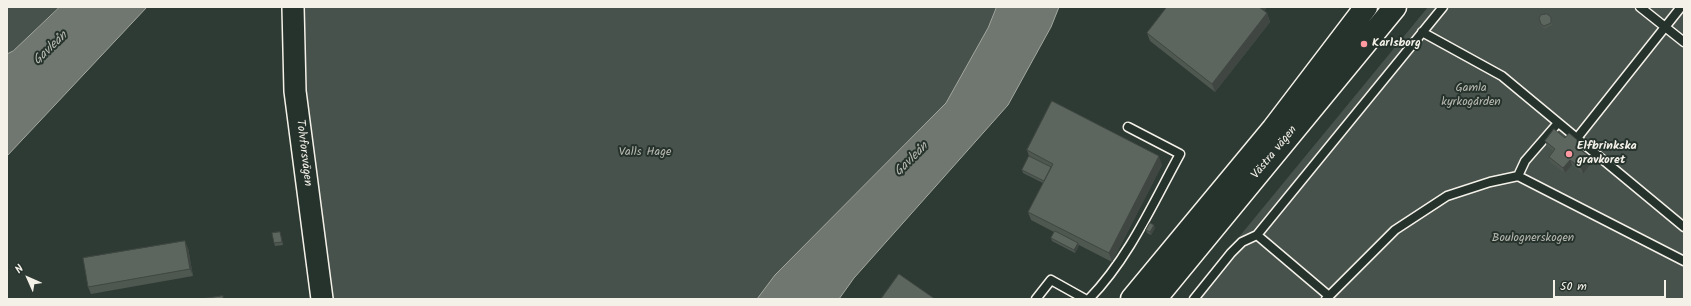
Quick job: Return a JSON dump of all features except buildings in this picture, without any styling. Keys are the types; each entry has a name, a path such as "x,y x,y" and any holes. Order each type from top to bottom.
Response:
{"main road":[{"name":"Västra vägen","path":"1132,299 1273,129 1366,7"},
{"name":"Västra vägen","path":"1155,299 1395,7"}],"street":[{"name":"Tolvforsvägen","path":"293,7 295,91 322,299"}],"lane":[{"path":"1194,299 1231,253 1242,242 1257,235 1443,7"},
{"path":"1640,7 1684,42"},
{"path":"1577,138 1680,7"},
{"path":"1422,32 1502,76 1684,227"},
{"path":"1518,176 1525,161 1558,123"},
{"path":"1089,299 1107,281 1124,256 1180,154 1128,127"},
{"path":"1257,235 1328,297 1395,230 1447,196 1490,182 1518,176 1684,262"},
{"path":"1036,299 1051,280 1085,299"}],"green space":[{"path":"7,7 60,7 13,51 7,54"},
{"name":"Valls Hage","path":"293,7 997,7 988,28 946,103 775,275 757,299 322,299"},
{"name":"Gamla kyrkogården","path":"1428,7 1684,7 1684,299 1188,299"}],"water":[{"name":"Gavleån","path":"60,7 147,7 7,156 7,54 13,51"},
{"name":"Gavleån","path":"997,7 1059,7 1051,27 1008,105 854,278 839,299 757,299 775,275 946,103 988,28"}],"place":[{"name":"Karlsborg","path":"1364,44"},
{"name":"Elfbrinkska gravkoret","path":"1569,154"}],"park label":[{"name":"Boulognerskogen","path":"1533,239"}]}
